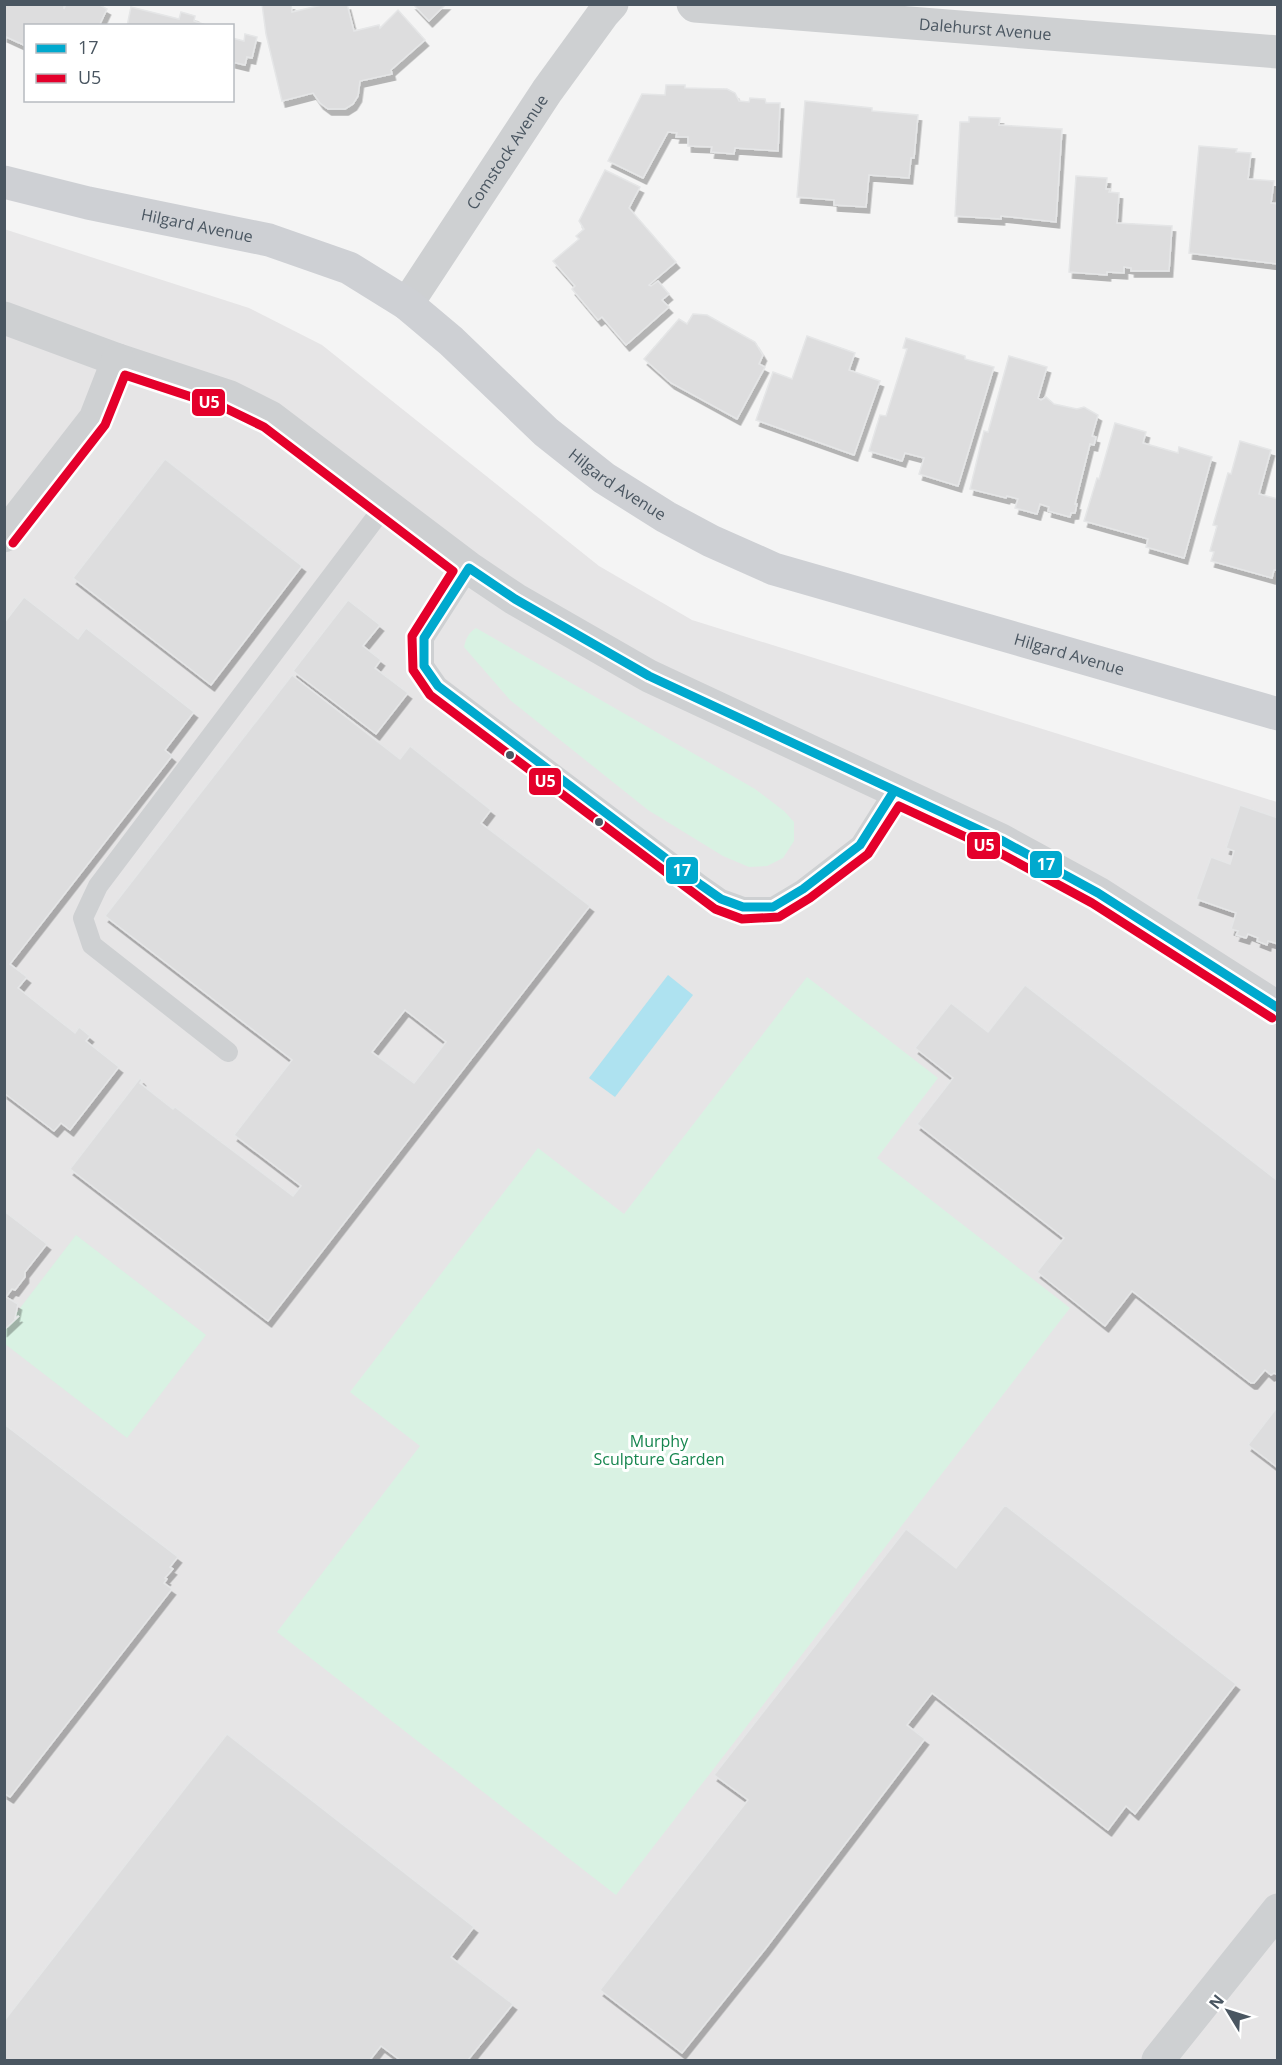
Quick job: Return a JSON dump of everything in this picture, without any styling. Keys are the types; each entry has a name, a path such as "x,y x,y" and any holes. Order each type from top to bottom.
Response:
{"street":[{"name":"Comstock Avenue","path":"407,304 547,91 612,4"},
{"name":"Dalehurst Avenue","path":"693,4 695,6 1278,52"},
{"name":"Hilgard Avenue","path":"4,182 88,203 269,240 349,268 407,304 451,341 546,432 604,478 666,517 711,541 774,568 1278,714"},
{"path":"4,318 118,360 230,397 270,417 469,568 515,599 650,676 1001,840 1098,893 1278,1008"},
{"path":"4,536 95,419 118,360"},
{"path":"1158,2061 1278,1910"}],"lane":[{"path":"228,1052 92,945 83,918 98,886 386,504"},
{"path":"469,568 424,638 424,666 438,686 721,899 743,907 773,907 803,889 860,845 894,791"}],"shaded area":[{"path":"4,229 249,308 322,345 599,566 692,620 1277,802 1277,2060 5,2060"}],"green space":[{"path":"476,628 755,789 784,811 794,822 794,841 783,858 767,866 749,867 723,856 648,810 510,700 464,647 468,636"},
{"name":"Murphy Sculpture Garden","path":"807,977 938,1078 877,1158 1070,1308 616,1895 277,1632 420,1446 350,1392 538,1148 624,1214"},
{"path":"76,1235 206,1335 127,1438 5,1344 4,1329"}],"water":[{"path":"668,975 693,995 615,1097 589,1078"}],"building":[{"path":"4,4 64,4 64,9 66,4 98,4 107,9 100,24 24,24 24,45 4,36"},
{"path":"262,4 291,4 292,12 326,4 347,4 354,31 379,25 380,28 398,10 425,40 391,70 392,74 360,81 358,96 353,104 345,109 328,109 313,93 282,101 266,34"},
{"path":"413,4 446,4 429,21"},
{"path":"131,7 179,19 181,12 195,16 194,21 203,24 127,24"},
{"path":"245,34 257,37 252,58 247,57 245,65 234,62 234,38 244,41"},
{"path":"666,85 727,89 735,93 739,101 749,102 750,98 765,99 766,103 780,103 778,151 735,148 734,154 711,152 712,147 688,146 688,137 676,137 677,133 668,132 643,178 608,161 642,94 665,95"},
{"path":"805,101 918,115 914,158 911,158 909,178 869,175 866,207 834,205 834,200 797,197"},
{"path":"969,117 1000,118 999,125 1062,129 1056,222 1001,216 1001,219 955,216 960,122 969,122"},
{"path":"1199,146 1237,149 1236,152 1251,153 1248,179 1274,181 1271,203 1278,204 1278,264 1189,253"},
{"path":"605,170 640,187 629,208 676,262 649,285 658,281 669,294 662,300 669,307 626,345 602,317 598,320 572,289 575,286 553,261 579,239 576,236 584,229 579,221"},
{"path":"1076,176 1107,178 1106,189 1110,189 1109,192 1119,193 1117,223 1172,226 1169,271 1131,271 1131,268 1124,267 1124,273 1107,272 1107,275 1069,272"},
{"path":"693,314 707,315 755,342 763,355 759,364 765,367 737,419 671,383 644,359 679,319 687,324"},
{"path":"807,336 855,353 849,370 880,381 854,455 756,420 773,372 792,379"},
{"path":"906,338 994,367 958,486 919,474 924,458 905,453 902,461 869,451 880,415 886,416 907,349 903,348"},
{"path":"1009,356 1047,367 1038,398 1041,400 1046,397 1054,404 1077,409 1084,407 1098,415 1092,436 1096,437 1094,445 1090,444 1075,504 1077,504 1075,513 1071,513 1070,517 1048,511 1049,507 1040,504 1037,514 1015,508 1018,499 970,489 984,431 988,432"},
{"path":"1115,423 1146,432 1143,443 1178,453 1179,447 1212,457 1184,558 1146,547 1148,539 1084,521"},
{"path":"1240,441 1271,450 1259,494 1278,499 1278,570 1274,570 1272,578 1211,561 1214,552 1210,551 1217,526 1213,525"},
{"path":"165,459 302,566 211,685 73,578"},
{"path":"24,597 78,639 86,628 194,712 165,750 172,756 10,964 27,977 18,988 75,1033 79,1027 90,1036 86,1041 119,1067 70,1130 61,1123 54,1131 4,1093 4,623"},
{"path":"348,600 380,625 363,646 381,660 375,668 408,693 376,734 293,671"},
{"path":"292,675 400,759 410,746 491,810 481,823 590,906 268,1321 70,1169 140,1078 142,1080 140,1083 173,1109 175,1107 293,1196 301,1186 234,1135 292,1060 105,916","holes":["405,1010 446,1042 414,1083 372,1052"]},
{"path":"1240,805 1278,818 1278,944 1268,941 1267,945 1248,934 1246,938 1236,935 1238,931 1231,929 1236,913 1196,899 1211,857 1230,864 1234,851 1226,848"},
{"path":"1025,985 1278,1181 1278,1375 1274,1373 1271,1375 1265,1370 1254,1383 1251,1383 1132,1291 1105,1326 1037,1272 1064,1238 917,1124 953,1078 915,1048 951,1003 988,1032"},
{"path":"4,1211 47,1244 25,1272 25,1277 15,1290 12,1289 6,1297 18,1304 15,1318 19,1316 4,1330"},
{"path":"1278,1406 1278,1468 1248,1445"},
{"path":"4,1424 178,1557 170,1567 173,1569 165,1578 167,1579 164,1583 172,1589 10,1797 4,1793"},
{"path":"1005,1505 1236,1684 1135,1814 1126,1806 1108,1830 932,1693 907,1725 925,1739 766,1948 682,2053 600,1990 748,1800 714,1775 906,1529 956,1568"},
{"path":"227,1734 474,1927 451,1957 513,2004 468,2060 400,2060 381,2046 370,2060 4,2060 4,2021"}],"transit line":[{"name":"U5","path":"13,543 105,425 125,375 225,408 264,427 453,571 412,636 413,670 430,695 715,909 742,919 779,917 810,898 868,854 899,806 996,851 1092,903 1272,1018"},
{"name":"17","path":"894,791 860,845 803,889 773,907 743,907 721,899 701,885 438,686 424,666 424,638 469,568 515,599 649,676 1001,840 1098,893 1278,1008"}]}
